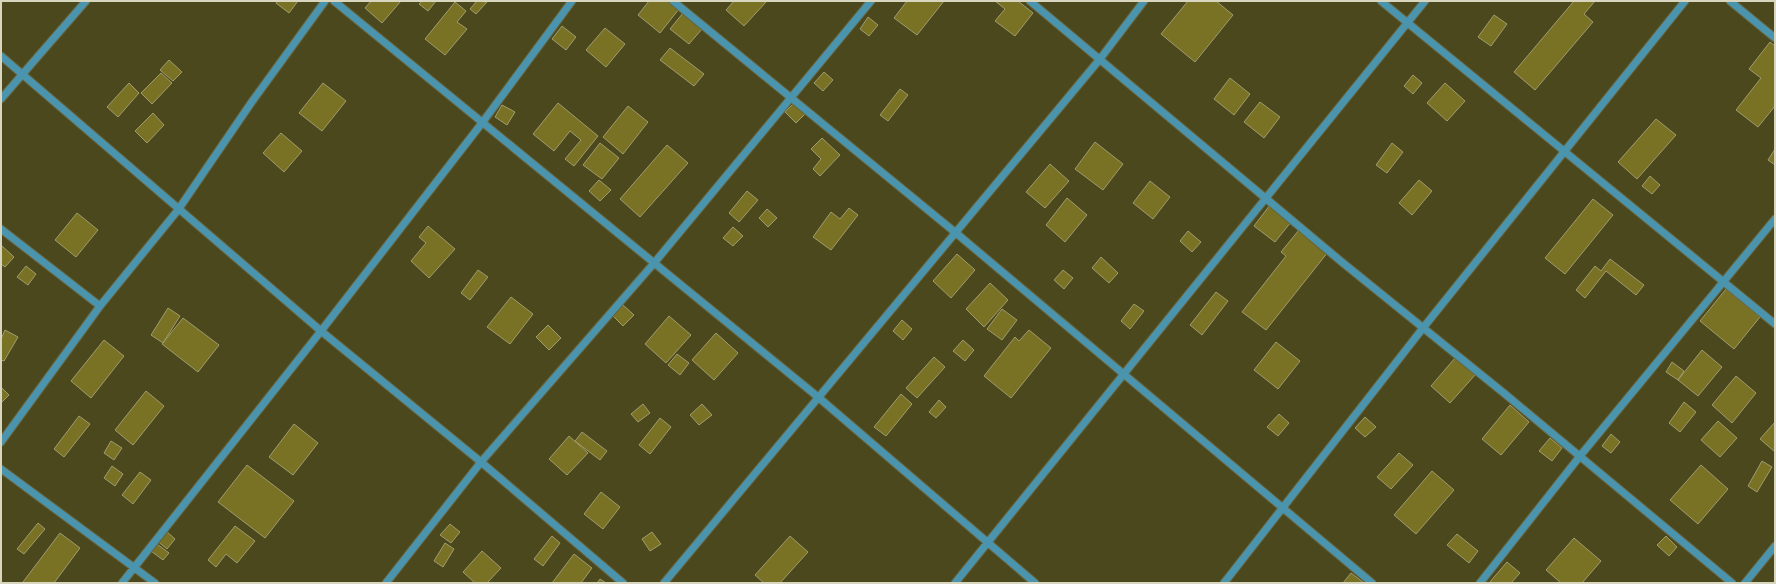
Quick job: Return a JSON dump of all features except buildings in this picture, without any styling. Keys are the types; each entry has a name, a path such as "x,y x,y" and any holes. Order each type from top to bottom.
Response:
{"street":[{"path":"1,99 86,1"},
{"path":"1,442 100,306 178,210 251,103 325,1"},
{"path":"334,1 482,123 655,262 818,397 1035,583"},
{"path":"122,583 321,331 482,123 572,1"},
{"path":"673,1 956,233 1124,376 1372,583"},
{"path":"386,583 481,462 655,262 792,99 871,1"},
{"path":"1030,1 1732,583"},
{"path":"664,583 1100,59 1144,1"},
{"path":"1381,1 1775,324"},
{"path":"955,583 1267,199 1409,23 1425,1"},
{"path":"1224,583 1563,151 1685,1"},
{"path":"1730,1 1775,38"},
{"path":"1,56 178,210 321,331 481,462 623,583"},
{"path":"1480,583 1580,456 1724,283 1775,219"},
{"path":"1,229 100,306"},
{"path":"1,469 155,583"},
{"path":"1745,583 1775,546"}]}
